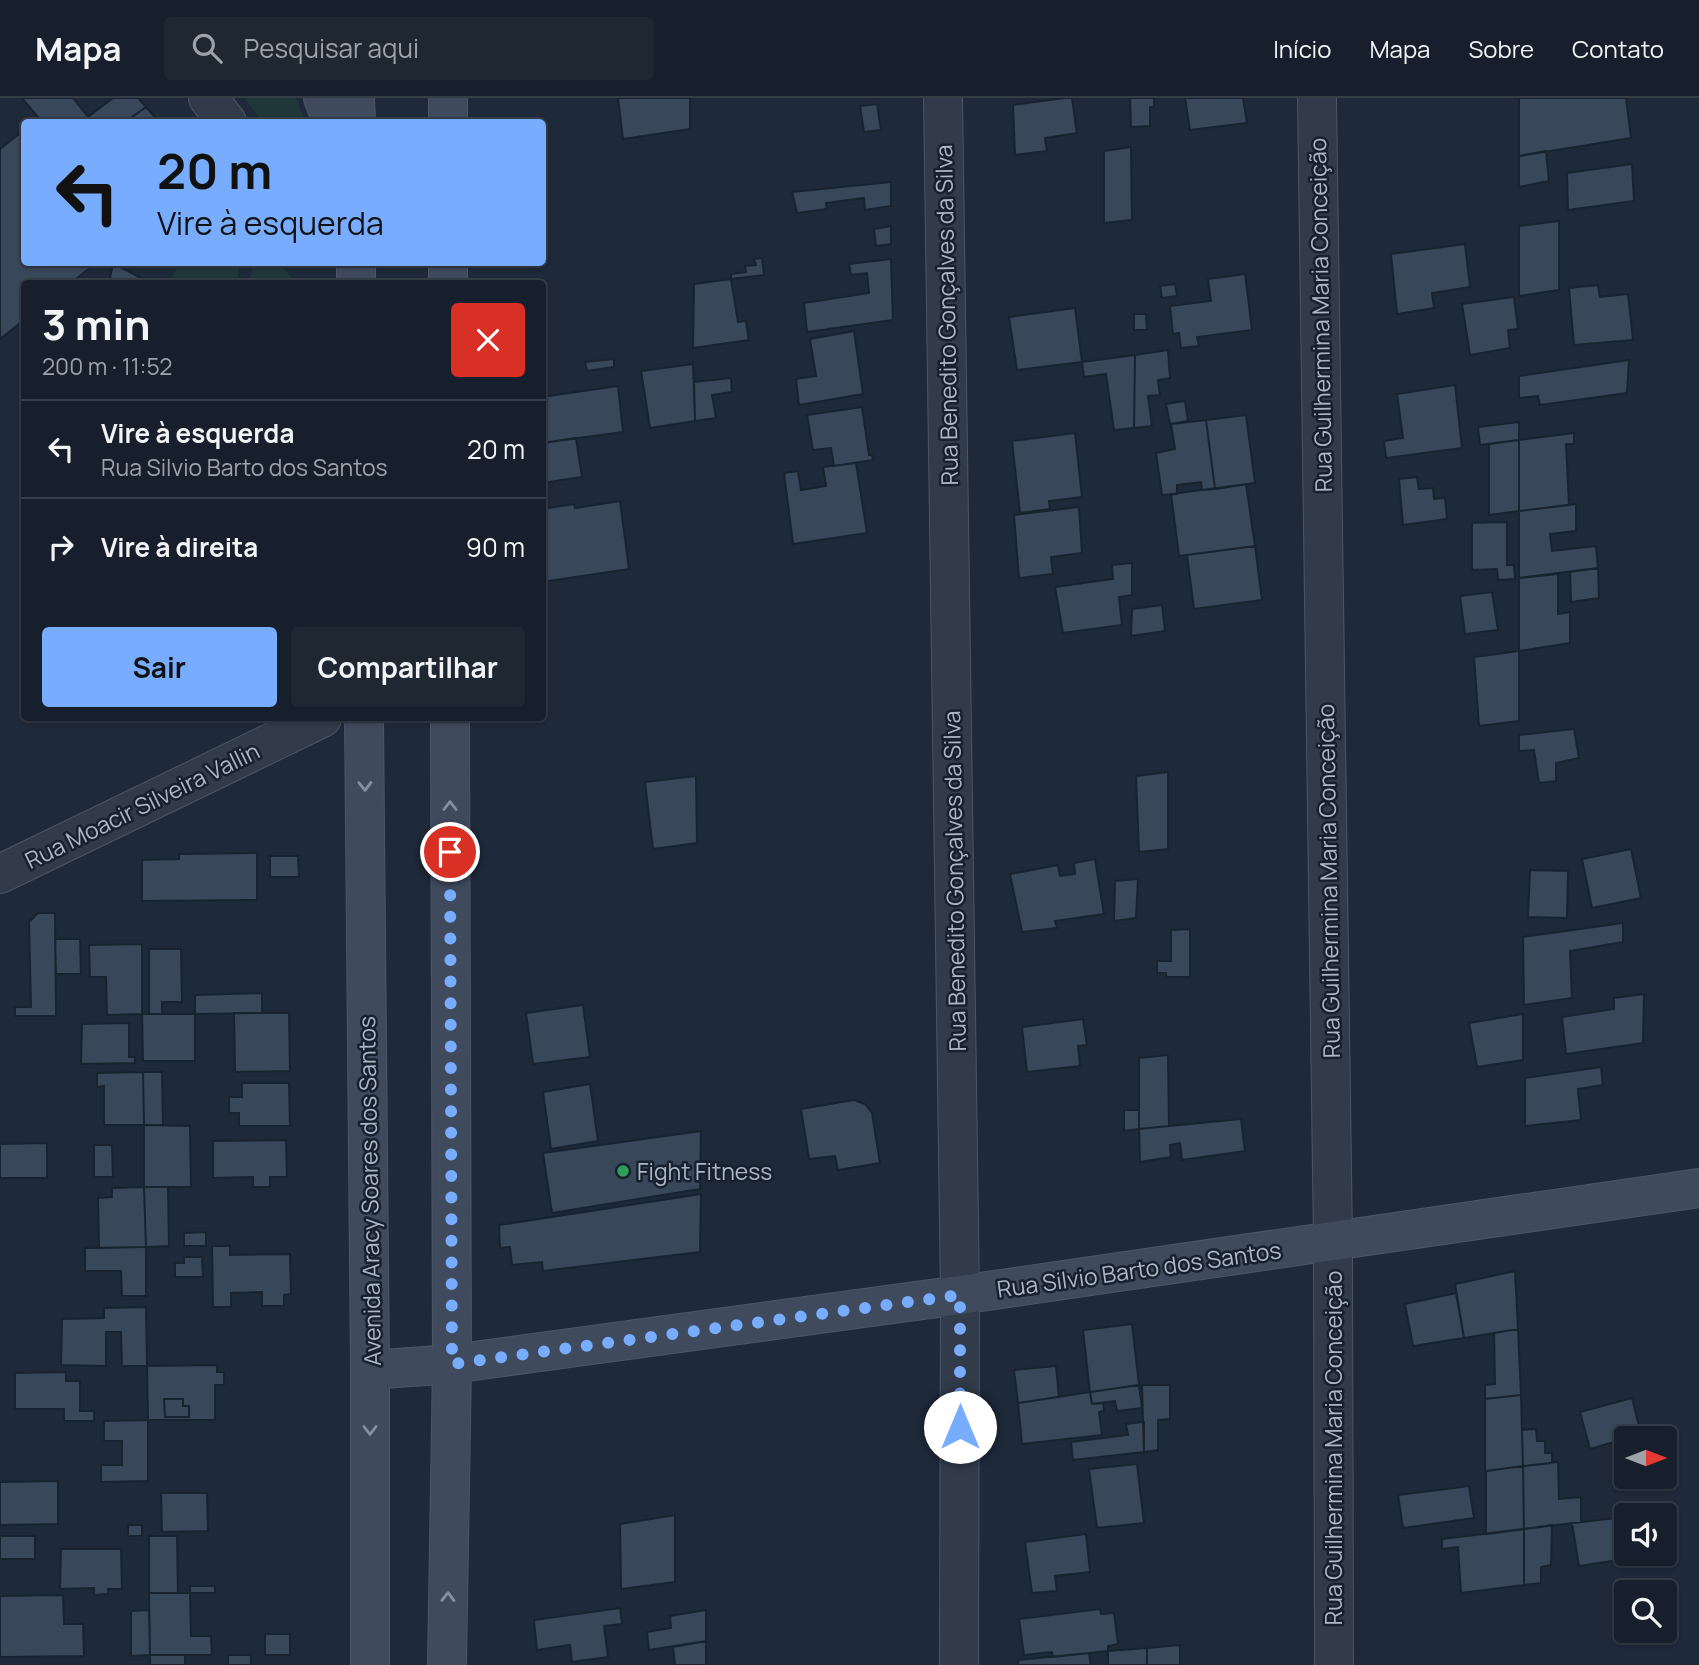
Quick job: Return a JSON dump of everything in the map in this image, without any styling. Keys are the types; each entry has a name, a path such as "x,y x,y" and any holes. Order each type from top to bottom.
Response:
{"main road":[{"path":"323,98 332,119"},
{"path":"355,98 356,119"},
{"path":"448,98 448,119"},
{"name":"Avenida Aracy Soares dos Santos","path":"364,721 370,1665"},
{"path":"447,1665 452,1364 450,721"},
{"name":"Rua Silvio Barto dos Santos","path":"370,1370 452,1364 960,1295 1699,1188"}],"street":[{"path":"208,98 225,119"},
{"name":"Rua Benedito Gonçalves da Silva","path":"943,98 960,1295 959,1665"},
{"name":"Rua Guilhermina Maria Conceição","path":"1317,98 1333,1242 1334,1665"},
{"path":"341,266 352,280"},
{"name":"Rua Moacir Silveira Vallin","path":"0,874 316,721"}],"green space":[{"path":"244,98 296,98 304,119 261,119"},
{"path":"178,266 240,266 237,280 171,280"},
{"path":"253,266 282,266 293,280 250,280"}],"building":[{"path":"22,98 73,98 90,119 40,119"},
{"path":"113,98 138,98 146,107 129,119 88,117"},
{"path":"618,98 690,98 690,129 623,139"},
{"path":"1072,98 1077,133 1045,138 1047,151 1015,155 1013,105"},
{"path":"1130,98 1154,98 1154,107 1150,107 1150,126 1131,127"},
{"path":"1185,98 1243,98 1247,123 1190,130"},
{"path":"1519,98 1626,98 1631,138 1519,156"},
{"path":"877,104 881,130 864,132 860,106"},
{"path":"146,107 156,119 129,119"},
{"path":"21,132 21,266 92,266 75,280 21,280 21,322 0,339 0,149"},
{"path":"1131,147 1132,220 1104,223 1104,151"},
{"path":"1546,151 1549,181 1519,187 1519,156"},
{"path":"1632,164 1634,201 1568,210 1567,173"},
{"path":"891,182 891,206 865,210 864,198 826,203 827,209 797,213 792,192"},
{"path":"1559,221 1559,290 1519,296 1519,226"},
{"path":"891,226 891,244 876,246 874,229"},
{"path":"1465,244 1470,287 1432,293 1434,308 1397,314 1391,254"},
{"path":"762,258 764,275 731,279 731,274 746,272 745,266 756,265 754,259"},
{"path":"891,259 893,320 807,332 804,303 869,293 867,273 851,275 849,264"},
{"path":"112,266 119,266 145,280 110,280"},
{"path":"1245,274 1252,330 1197,337 1199,346 1181,348 1179,333 1173,334 1170,306 1211,301 1208,279"},
{"path":"731,279 738,322 746,321 749,340 693,348 694,284"},
{"path":"1175,284 1177,296 1162,298 1160,286"},
{"path":"1598,285 1600,297 1628,294 1633,340 1574,345 1569,288"},
{"path":"1514,297 1518,329 1508,330 1510,348 1470,355 1462,304"},
{"path":"1075,308 1082,362 1017,370 1009,317"},
{"path":"1134,314 1146,314 1147,330 1134,330"},
{"path":"854,331 863,394 799,405 796,379 816,376 810,339"},
{"path":"1168,350 1170,378 1158,380 1160,395 1148,396 1152,426 1134,428 1135,355"},
{"path":"1135,355 1134,428 1114,430 1106,374 1084,377 1082,362"},
{"path":"614,359 614,367 587,371 585,362"},
{"path":"1629,360 1627,393 1540,405 1538,396 1519,398 1519,376"},
{"path":"693,364 695,421 650,428 641,371"},
{"path":"731,378 732,392 712,395 716,418 695,421 694,382"},
{"path":"1455,385 1462,448 1386,458 1384,441 1403,438 1397,394"},
{"path":"618,386 623,432 546,442 546,396"},
{"path":"1185,401 1188,421 1170,424 1166,404"},
{"path":"862,407 869,455 872,455 873,460 834,466 831,448 813,450 807,415"},
{"path":"1246,415 1255,483 1215,489 1206,420"},
{"path":"1206,420 1215,489 1202,490 1201,482 1177,485 1177,494 1162,495 1156,453 1175,449 1171,424"},
{"path":"1519,422 1519,440 1480,445 1478,427"},
{"path":"1075,433 1082,497 1049,501 1050,509 1020,513 1012,441"},
{"path":"1574,433 1574,444 1566,444 1569,505 1519,511 1519,440"},
{"path":"576,438 582,477 546,482 546,442"},
{"path":"1519,440 1519,511 1489,515 1489,444"},
{"path":"856,463 867,533 793,544 784,473 798,471 801,490 826,486 823,467"},
{"path":"1417,477 1419,489 1433,488 1434,499 1445,498 1447,519 1403,525 1399,479"},
{"path":"1246,484 1255,546 1179,556 1171,494"},
{"path":"620,501 629,569 546,581 546,508 574,504 575,508"},
{"path":"1576,504 1576,531 1550,534 1552,551 1596,546 1598,568 1519,578 1519,511"},
{"path":"1079,507 1082,553 1051,557 1053,574 1019,578 1014,515"},
{"path":"1507,522 1507,565 1514,565 1515,579 1498,580 1497,569 1472,570 1472,523"},
{"path":"1255,546 1262,600 1194,609 1187,555"},
{"path":"1132,563 1132,595 1119,597 1122,625 1063,633 1055,587 1113,579 1112,565"},
{"path":"1598,568 1599,598 1571,602 1570,572"},
{"path":"1558,574 1558,614 1570,612 1570,643 1519,651 1519,578"},
{"path":"1492,592 1498,630 1465,634 1460,596"},
{"path":"1162,605 1165,631 1131,636 1132,609"},
{"path":"1519,651 1519,721 1479,726 1474,657"},
{"path":"1574,729 1579,758 1556,763 1556,781 1539,783 1534,750 1519,751 1519,735"},
{"path":"1168,772 1168,849 1139,852 1136,776"},
{"path":"696,776 697,843 653,849 645,782"},
{"path":"1631,849 1641,898 1592,908 1582,859"},
{"path":"257,853 257,900 142,901 142,860 179,859 179,854"},
{"path":"270,856 298,856 299,877 270,877"},
{"path":"1095,859 1104,914 1055,921 1057,928 1022,932 1010,874 1058,865 1060,876 1075,874 1074,863"},
{"path":"1530,870 1568,871 1567,918 1528,917"},
{"path":"1138,879 1136,918 1114,921 1115,881"},
{"path":"38,913 55,913 56,1016 15,1016 15,1007 31,1007 29,922"},
{"path":"1623,923 1623,942 1570,951 1572,998 1524,1005 1523,937"},
{"path":"1190,929 1190,977 1166,977 1166,973 1157,973 1157,961 1171,961 1171,930"},
{"path":"55,939 80,939 81,974 56,974"},
{"path":"142,944 142,1014 107,1015 106,977 90,977 89,945"},
{"path":"149,949 181,949 182,1002 162,1002 162,1014 149,1014"},
{"path":"262,993 262,1013 195,1014 195,995"},
{"path":"1644,994 1643,1043 1566,1054 1562,1017 1614,1009 1614,998"},
{"path":"583,1005 590,1057 533,1064 526,1013"},
{"path":"234,1013 289,1013 290,1071 235,1072"},
{"path":"142,1014 195,1014 195,1061 143,1061"},
{"path":"1523,1014 1523,1060 1477,1067 1469,1023"},
{"path":"1083,1019 1087,1045 1078,1046 1080,1066 1027,1072 1022,1027"},
{"path":"129,1023 129,1057 135,1057 135,1063 81,1064 82,1024"},
{"path":"1168,1055 1169,1126 1139,1129 1139,1058"},
{"path":"1601,1067 1603,1085 1578,1089 1581,1120 1525,1126 1525,1078"},
{"path":"143,1072 162,1072 163,1125 144,1125"},
{"path":"143,1072 144,1125 104,1125 104,1086 97,1087 97,1073"},
{"path":"242,1083 289,1083 290,1126 239,1126 239,1113 229,1113 229,1097 242,1097"},
{"path":"590,1084 598,1141 551,1149 543,1092"},
{"path":"854,1100 865,1104 872,1113 880,1163 838,1170 835,1156 809,1159 801,1109"},
{"path":"1124,1110 1139,1110 1139,1129 1124,1131"},
{"path":"1241,1119 1245,1151 1182,1160 1180,1143 1170,1145 1171,1157 1140,1162 1139,1129"},
{"path":"144,1125 190,1126 191,1187 144,1187"},
{"name":"Fight Fitness","path":"701,1131 700,1189 552,1213 543,1153"},
{"path":"286,1140 287,1177 270,1177 270,1187 253,1187 253,1177 213,1178 213,1141"},
{"path":"47,1143 47,1178 0,1178 0,1144"},
{"path":"94,1145 112,1145 113,1177 94,1177"},
{"path":"144,1187 146,1247 99,1248 98,1198 112,1197 112,1188"},
{"path":"144,1187 168,1187 169,1246 146,1247"},
{"path":"701,1194 700,1252 543,1271 542,1262 512,1265 510,1247 500,1248 499,1225"},
{"path":"206,1232 206,1246 184,1246 184,1233"},
{"path":"212,1246 230,1246 230,1255 290,1254 291,1294 284,1295 284,1306 262,1306 262,1292 231,1293 231,1307 213,1307"},
{"path":"146,1247 146,1296 122,1296 121,1271 85,1271 85,1248"},
{"path":"184,1257 202,1257 203,1277 175,1277 175,1263 184,1263"},
{"path":"1515,1271 1518,1329 1464,1338 1455,1284"},
{"path":"1456,1293 1464,1338 1413,1346 1405,1304"},
{"path":"146,1307 147,1366 122,1366 121,1332 106,1332 106,1366 61,1365 62,1319 104,1318 104,1308"},
{"path":"1132,1324 1139,1385 1090,1392 1083,1330"},
{"path":"1518,1329 1521,1395 1485,1399 1485,1385 1495,1384 1494,1333"},
{"path":"217,1365 217,1372 224,1372 224,1385 215,1385 215,1420 148,1420 147,1366"},
{"path":"1056,1366 1059,1397 1018,1403 1014,1370"},
{"path":"66,1372 66,1381 80,1381 80,1411 94,1411 94,1421 64,1421 64,1409 15,1409 15,1373"},
{"path":"1139,1385 1142,1408 1117,1411 1115,1401 1092,1404 1090,1392"},
{"path":"1142,1385 1170,1385 1170,1419 1158,1420 1158,1450 1144,1452 1144,1422"},
{"path":"1090,1392 1092,1404 1103,1403 1104,1411 1099,1412 1102,1435 1022,1444 1018,1403"},
{"path":"1521,1395 1523,1466 1485,1471 1485,1399"},
{"path":"1632,1398 1639,1426 1614,1426 1614,1442 1590,1449 1580,1412"},
{"path":"164,1399 183,1399 183,1406 189,1406 189,1417 165,1417"},
{"path":"148,1420 148,1481 101,1482 101,1465 122,1465 122,1441 104,1441 104,1421"},
{"path":"1143,1422 1144,1452 1073,1460 1071,1442 1128,1435 1126,1424"},
{"path":"1536,1429 1537,1441 1545,1441 1545,1453 1552,1453 1552,1463 1523,1466 1522,1430"},
{"path":"1558,1462 1559,1499 1581,1497 1581,1522 1524,1529 1523,1466"},
{"path":"1137,1464 1144,1523 1097,1528 1089,1469"},
{"path":"1523,1466 1524,1529 1486,1534 1486,1471"},
{"path":"58,1481 58,1524 0,1525 0,1482"},
{"path":"1469,1486 1474,1518 1403,1528 1398,1495"},
{"path":"161,1493 207,1493 208,1531 162,1532"},
{"path":"675,1515 675,1582 621,1589 620,1524"},
{"path":"1614,1518 1614,1561 1579,1566 1572,1523"},
{"path":"128,1525 142,1525 142,1536 128,1536"},
{"path":"1552,1525 1551,1565 1541,1567 1541,1583 1524,1585 1524,1529"},
{"path":"1524,1529 1524,1585 1461,1593 1458,1547 1442,1549 1442,1539"},
{"path":"1086,1534 1090,1572 1055,1576 1057,1591 1032,1593 1025,1542"},
{"path":"0,1536 35,1536 35,1559 0,1559"},
{"path":"149,1536 177,1536 178,1593 149,1593"},
{"path":"61,1549 121,1549 122,1589 108,1589 108,1594 94,1595 94,1588 60,1589"},
{"path":"190,1586 215,1586 215,1593 190,1593"},
{"path":"149,1593 190,1593 191,1636 211,1636 212,1655 150,1655"},
{"path":"63,1595 64,1624 83,1624 84,1656 0,1657 0,1596"},
{"path":"620,1608 622,1624 604,1626 608,1657 572,1662 570,1645 537,1650 534,1620"},
{"path":"1100,1609 1101,1614 1114,1613 1118,1644 1108,1646 1108,1651 1053,1657 1052,1652 1024,1655 1019,1619"},
{"path":"149,1610 150,1655 131,1656 131,1611"},
{"path":"706,1610 706,1641 649,1650 647,1632 671,1628 670,1616"},
{"path":"265,1634 290,1634 290,1655 265,1655"},
{"path":"706,1641 706,1665 675,1665 673,1647"},
{"path":"1180,1645 1180,1665 1147,1665 1147,1648"},
{"path":"1147,1648 1147,1665 1108,1665 1108,1651"},
{"path":"1089,1653 1091,1665 1018,1665 1018,1660"},
{"path":"150,1655 185,1655 185,1665 150,1665"},
{"path":"228,1655 251,1655 251,1665 228,1665"}],"place":[{"name":"Fight Fitness","path":"623,1171"}],"route":[{"path":"450,852 452,1364 960,1295 960,1427"}]}
